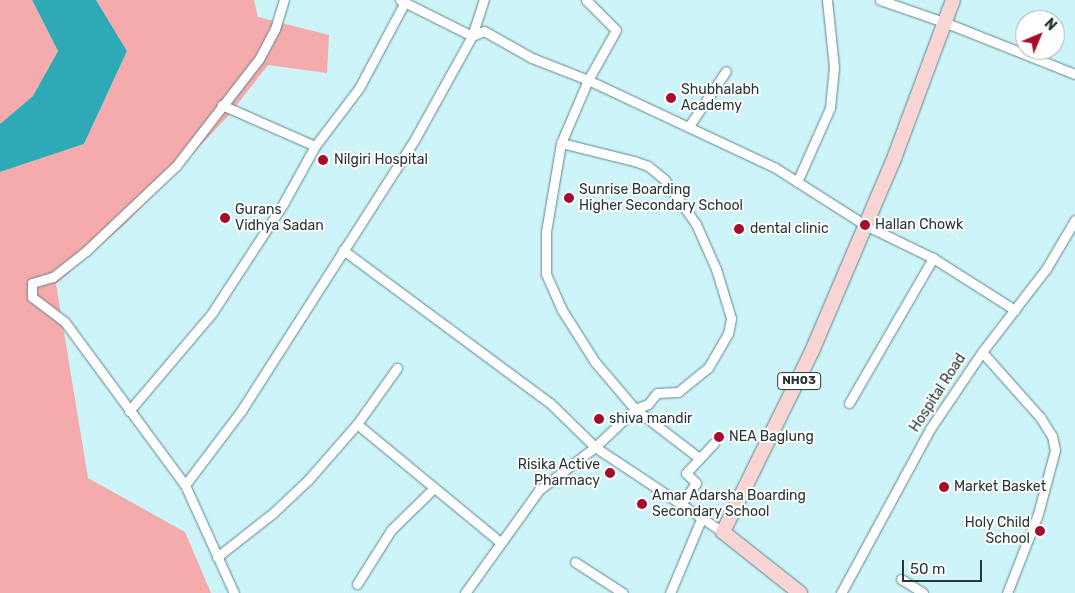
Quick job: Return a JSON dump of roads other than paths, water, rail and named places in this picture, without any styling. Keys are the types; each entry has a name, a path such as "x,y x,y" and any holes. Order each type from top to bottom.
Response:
{"main road":[{"name":"NH03","path":"723,532 792,396 895,156 953,0"},
{"path":"723,532 800,593"}],"street":[{"path":"234,593 216,557 185,485 65,322 32,297 32,283 53,277 86,251 176,166 259,59 276,30 284,0"},
{"path":"185,485 241,411 416,137 472,36 484,0"},
{"path":"797,182 830,108 834,67 827,0"},
{"path":"880,0 944,22 1075,74"},
{"path":"129,411 212,312 283,204 316,146 359,88 402,1 472,36 484,31 532,58 588,80 774,167 865,225 933,258 1015,310"},
{"path":"588,1 616,30 588,80 561,143 546,232 546,274 562,310 595,362 635,409 700,458"},
{"path":"689,126 726,71"},
{"path":"222,105 316,146"},
{"path":"465,593 539,490 595,447 635,409 648,404 661,390 678,392 708,368 728,334 731,318 726,293 696,224 664,179 648,166 634,161 561,143"},
{"name":"Hospital Road","path":"841,593 930,429 982,352 1046,269 1075,220"},
{"path":"343,250 550,403 595,447 723,532"},
{"path":"849,403 933,258"},
{"path":"982,352 1040,417 1052,436 1055,450 1038,514 1007,593"},
{"path":"216,557 273,513 308,480 357,424 397,368"},
{"path":"357,424 500,542"},
{"path":"682,503 696,484 686,473 714,443"},
{"path":"357,584 391,530 434,488"},
{"path":"670,593 702,517"},
{"path":"575,562 623,593"},
{"path":"901,579 923,593"}],"water":[{"path":"32,0 96,0 127,51 84,144 0,172 0,124 33,96 58,51"}],"place":[{"name":"Shubhalabh Academy","path":"671,98"},
{"name":"Nilgiri Hospital","path":"323,160"},
{"name":"Sunrise Boarding Higher Secondary School","path":"569,198"},
{"name":"Gurans Vidhya Sadan","path":"225,218"},
{"name":"Hallan Chowk","path":"865,225"},
{"name":"dental clinic","path":"739,229"},
{"name":"shiva mandir","path":"599,419"},
{"name":"NEA Baglung","path":"719,437"},
{"name":"Risika Active Pharmacy","path":"610,473"},
{"name":"Market Basket","path":"944,487"},
{"name":"Amar Adarsha Boarding Secondary School","path":"642,504"},
{"name":"Holy Child School","path":"1040,531"}]}
